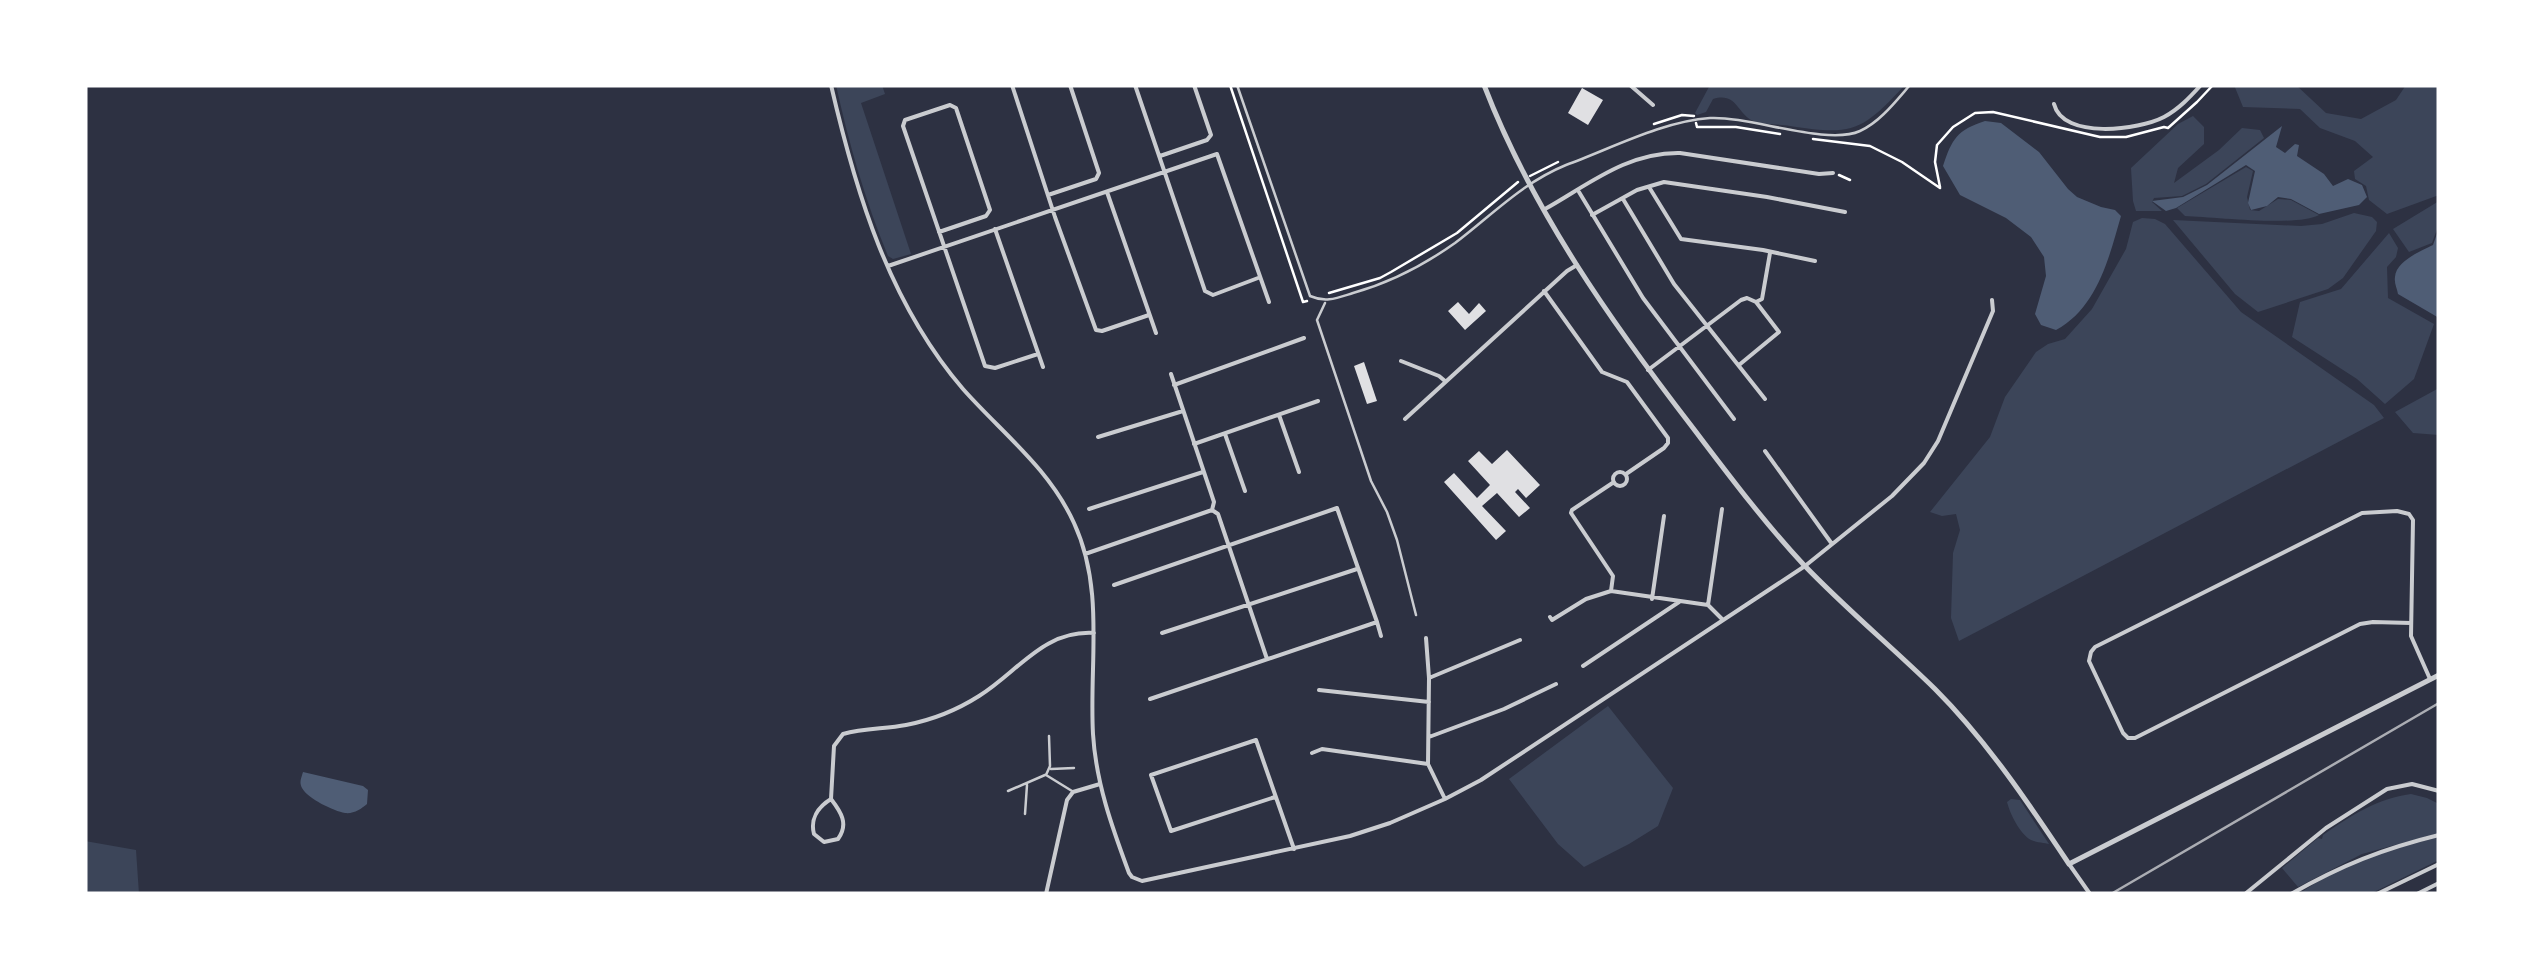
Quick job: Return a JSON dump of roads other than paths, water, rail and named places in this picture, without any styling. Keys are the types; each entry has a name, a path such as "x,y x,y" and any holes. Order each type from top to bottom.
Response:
{"street":[{"path":"831,85 864,209 912,318 964,390 1031,457 1060,495 1075,524 1092,586 1093,730 1100,784 1129,873 1142,881 1350,836 1446,799 1481,780 1805,566 1892,496 1932,452 1993,311 1992,300"},
{"path":"1012,85 1096,330 1149,315"},
{"path":"1048,195 1096,179 1099,174 1070,85"},
{"path":"1136,85 1205,291 1213,295 1260,277"},
{"path":"1160,156 1208,140 1210,135 1194,85"},
{"path":"1484,85 1544,209 1648,370 1805,566 1968,726 2090,894"},
{"path":"1630,85 1653,105"},
{"path":"2054,104 2058,115 2084,126 2106,130 2129,128 2165,116 2201,85"},
{"path":"938,232 986,216 990,210 956,108 950,105 903,122 938,232 984,366 995,368 1038,354"},
{"path":"1544,209 1624,163 1663,153 1819,174 1833,172"},
{"path":"887,266 1218,154 1269,302"},
{"path":"1592,214 1637,190 1664,182 1846,212"},
{"path":"1648,187 1681,239 1814,261"},
{"path":"1578,190 1643,298 1734,418"},
{"path":"1106,192 1156,333"},
{"path":"1623,198 1674,284 1765,400"},
{"path":"996,229 1042,367"},
{"path":"1739,365 1779,332 1759,300 1770,253"},
{"path":"1405,419 1577,265"},
{"path":"1544,291 1602,372 1627,382 1668,438 1664,448 1626,474"},
{"path":"1648,370 1741,300 1759,300"},
{"path":"1174,385 1304,338"},
{"path":"1402,360 1445,381"},
{"path":"1171,374 1214,502 1212,510"},
{"path":"1194,444 1318,401"},
{"path":"1098,437 1183,411"},
{"path":"1279,415 1299,472"},
{"path":"1226,434 1245,491"},
{"path":"1765,451 1832,544"},
{"path":"1089,509 1203,472"},
{"path":"1611,592 1613,576 1571,513 1614,482 1616,473 1626,474"},
{"path":"1614,482 1623,485 1626,474"},
{"path":"1114,586 1336,508 1381,636"},
{"path":"1708,606 1722,509"},
{"path":"1085,554 1212,510"},
{"path":"1212,510 1218,514 1267,659"},
{"path":"2411,623 2360,624 2135,738 2128,738 2123,732 2089,661 2095,648 2370,511 2403,512 2413,520 2412,640 2430,680"},
{"path":"1652,599 1664,516"},
{"path":"1162,633 1358,569"},
{"path":"1550,617 1552,620 1586,599 1611,592 1708,606 1722,620"},
{"path":"1583,666 1679,602"},
{"path":"1150,699 1377,622"},
{"path":"831,799 816,814 812,826 814,834 824,842 838,839 844,826 831,799 834,746 843,734 905,725 955,709 992,687 1036,649 1062,637 1094,633"},
{"path":"1426,638 1428,764 1446,799"},
{"path":"1429,678 1520,640"},
{"path":"2070,864 2439,675"},
{"path":"1428,737 1504,709 1556,684"},
{"path":"1319,690 1429,702"},
{"path":"1276,797 1172,831 1151,776 1256,740 1276,797 1294,849"},
{"path":"1312,753 1322,750 1428,764"},
{"path":"1046,894 1064,807 1073,792 1100,784"},
{"path":"2245,894 2312,840 2387,789 2412,784 2439,791"},
{"path":"2291,894 2355,860 2439,835"},
{"path":"2376,894 2439,864"},
{"path":"2417,894 2439,883"}],"lane":[{"path":"1237,85 1312,297 1326,302 1383,284 1433,258 1526,186 1554,170 1666,128 1696,120 1733,119 1816,133 1854,134 1879,118 1910,85"},
{"path":"1326,302 1317,320 1371,481 1397,540 1416,614"},
{"path":"1047,772 1049,736"},
{"path":"1008,791 1047,772 1074,768"},
{"path":"1047,772 1073,792"},
{"path":"1025,814 1026,784"}],"railway":[{"path":"2111,894 2439,703"}]}
